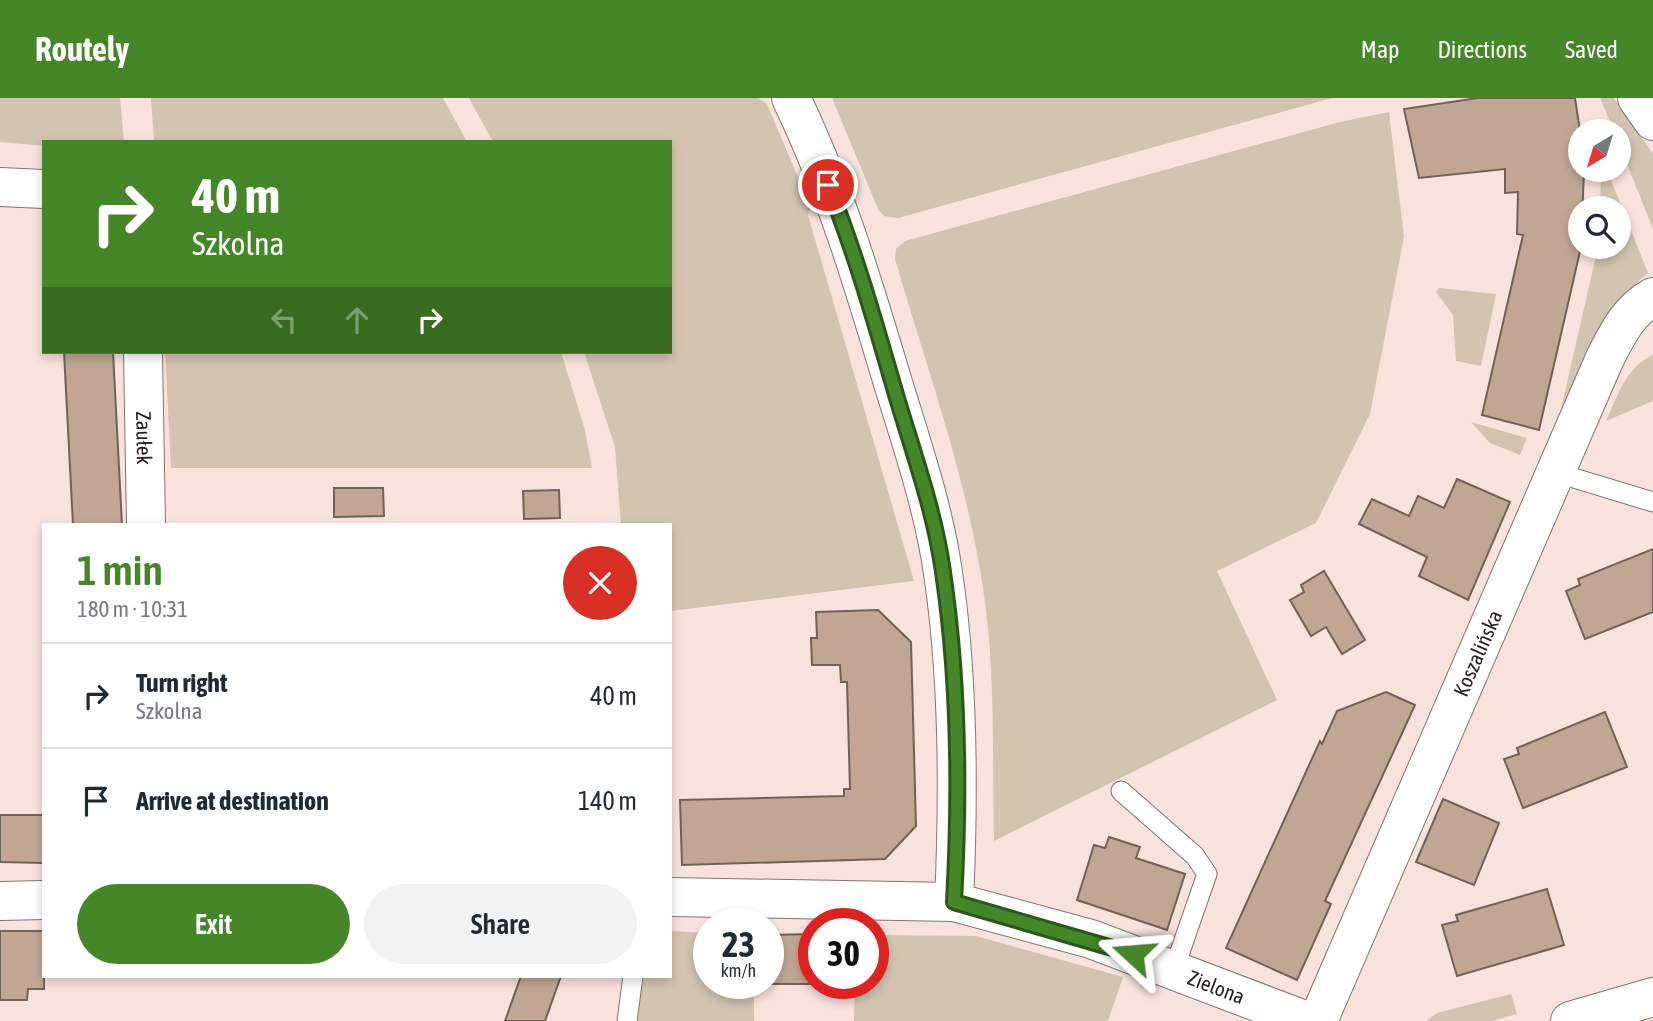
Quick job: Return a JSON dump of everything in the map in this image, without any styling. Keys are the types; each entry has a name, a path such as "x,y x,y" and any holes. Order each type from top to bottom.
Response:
{"street":[{"path":"791,98 846,228 928,503 943,571 952,667 957,841 954,902"},
{"path":"1637,98 1653,121"},
{"path":"0,187 42,189"},
{"name":"Koszalińska","path":"1318,1021 1554,472 1623,324 1633,312 1653,298"},
{"name":"Zaułek","path":"143,354 146,523"},
{"name":"Zielona","path":"672,897 954,902 1091,939 1307,1021"},
{"path":"0,901 42,901"},
{"path":"1570,1021 1653,997"}],"lane":[{"path":"1554,472 1653,502"},
{"path":"1121,791 1195,856 1207,874 1174,969"},
{"path":"627,1021 633,978"}],"shaded area":[{"path":"0,98 120,98 124,140 42,140 42,146 0,142"},
{"path":"151,98 443,98 466,140 154,140"},
{"path":"469,98 758,98 767,104 811,208 808,215 914,581 672,611 672,523 621,523 615,447 585,354 672,354 672,140 492,140"},
{"path":"832,98 1332,98 898,218 884,216 878,209"},
{"path":"1600,98 1614,98 1629,119 1609,119"},
{"path":"1389,112 1404,237 1370,414 1316,523 1217,571 1277,700 994,841 991,678 982,582 966,500 895,259 896,249 905,241 1340,122"},
{"path":"1631,122 1653,154 1653,229 1631,174"},
{"path":"1601,182 1612,182 1617,196 1600,196"},
{"path":"1631,230 1648,273 1604,322 1585,357 1559,418 1595,259 1631,259"},
{"path":"1439,288 1496,294 1481,366 1456,361 1453,315 1436,292"},
{"path":"165,354 562,354 585,430 592,468 171,468"},
{"path":"1653,355 1653,401 1606,421 1629,374"},
{"path":"1471,422 1527,438 1520,455 1490,443"},
{"path":"672,931 693,932 693,999 754,999 754,1021 637,1021 643,978 672,978"},
{"path":"889,935 976,936 1123,977 1108,1021 854,1021 855,999 889,999"},
{"path":"1511,994 1517,1014 1492,1021 1426,1021 1437,1013"}],"building":[{"path":"1478,98 1575,98 1578,119 1568,119 1568,182 1584,182 1583,196 1568,196 1568,259 1578,259 1539,430 1482,415 1523,235 1517,234 1518,192 1505,193 1505,169 1419,178 1404,109"},
{"path":"64,354 113,354 122,523 73,523"},
{"path":"1457,479 1510,502 1468,600 1419,576 1427,557 1359,524 1372,499 1409,516 1418,496 1444,508"},
{"path":"334,488 383,488 384,516 334,517"},
{"path":"559,490 560,518 524,519 523,491"},
{"path":"1653,549 1653,612 1585,639 1566,591 1580,585 1578,579"},
{"path":"1324,571 1365,640 1342,654 1326,627 1311,636 1290,600 1304,592 1301,585"},
{"path":"878,610 911,642 916,826 885,859 682,865 680,800 844,796 844,789 850,789 847,682 841,682 840,665 812,665 811,638 817,638 816,612"},
{"path":"1386,692 1415,705 1325,901 1331,904 1297,980 1226,948 1320,741 1322,744 1337,711"},
{"path":"1605,712 1627,767 1523,808 1504,759 1519,754 1517,748"},
{"path":"1443,799 1499,823 1474,885 1416,862"},
{"path":"0,815 42,815 42,863 0,862"},
{"path":"1109,837 1140,847 1136,858 1185,874 1167,930 1077,900 1094,845 1105,848"},
{"path":"1547,889 1564,945 1457,976 1442,925 1458,921 1456,915"},
{"path":"0,931 42,931 44,989 28,989 27,1000 0,1000"},
{"path":"798,934 798,984 784,984 784,935"},
{"path":"520,978 560,978 545,1021 505,1021"}],"route":[{"path":"828,185 846,228 901,411 928,503 943,571 952,667 957,841 954,902 1091,939 1133,954"}]}
